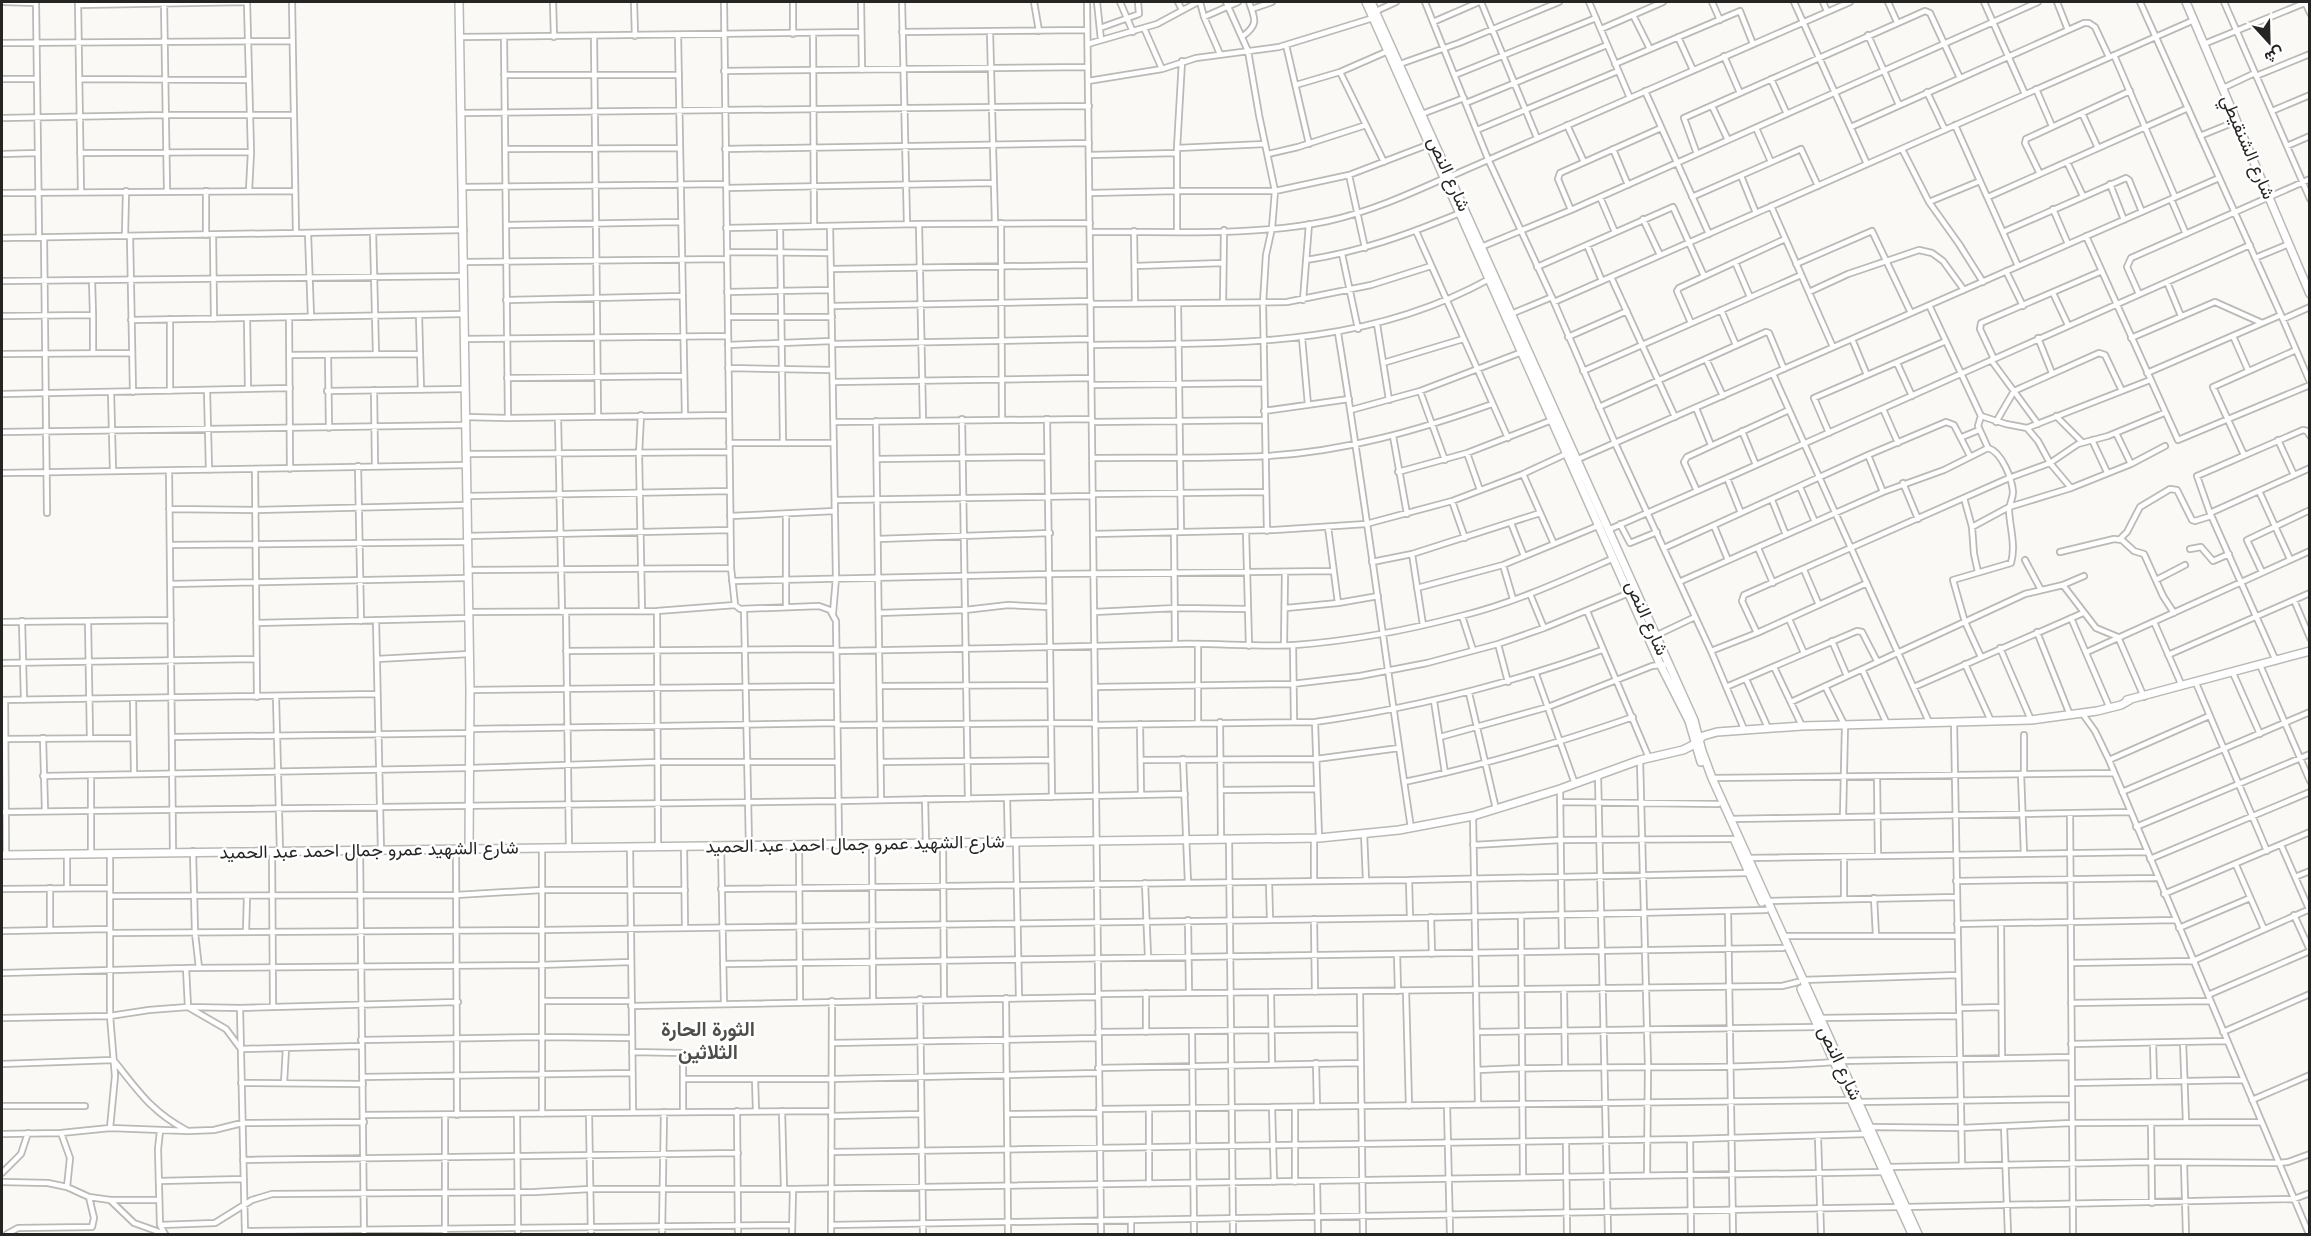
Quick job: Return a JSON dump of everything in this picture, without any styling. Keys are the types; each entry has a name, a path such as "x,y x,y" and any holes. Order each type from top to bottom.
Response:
{"street":[{"path":"4,2 36,2 38,193 45,280 47,513"},
{"path":"81,192 78,3 247,2 251,153 249,191"},
{"path":"292,2 296,234"},
{"path":"459,2 470,690 469,849"},
{"path":"554,2 554,37"},
{"path":"634,2 635,36"},
{"path":"723,2 730,530 735,604"},
{"path":"793,2 793,34"},
{"path":"861,2 861,70"},
{"path":"902,2 907,224"},
{"path":"1034,2 1039,31"},
{"path":"1087,2 1101,1234"},
{"path":"1098,2 1101,40"},
{"path":"1120,2 1133,32"},
{"path":"1100,28 1139,14 1140,2"},
{"path":"1178,2 1182,10"},
{"path":"1088,44 1144,28 1199,2 1220,54"},
{"path":"1204,17 1227,4 1238,2"},
{"path":"1243,36 1254,25 1249,2"},
{"path":"1252,9 1269,2"},
{"name":"شارع النص","path":"1366,2 1400,64 1402,76 1430,144 1480,247 1552,420 1599,525 1612,547 1654,636 1664,664"},
{"name":"شارع النص","path":"1371,2 1373,14 1388,51 1422,114 1460,213 1511,314 1608,530 1614,558 1629,593 1689,721 1782,936 1818,1027 1837,1061"},
{"path":"1088,81 1162,69 1182,61 1220,54 1286,45 1373,14 1396,2"},
{"path":"1425,2 1488,159 1553,299 1599,407 1680,582 1744,729"},
{"path":"1433,22 1480,2 1538,138"},
{"path":"1400,64 1559,2"},
{"path":"1589,2 1630,98"},
{"path":"1601,29 1662,2"},
{"path":"1712,2 1720,20"},
{"path":"1794,2 1821,57 1867,164"},
{"path":"1823,2 1827,11"},
{"path":"1090,232 1272,228 1309,224 1358,213 1393,201 1850,2"},
{"path":"1888,2 1898,22"},
{"path":"1984,2 2025,94"},
{"path":"1480,247 1571,210 1837,93 2035,2"},
{"path":"2056,2 2068,30"},
{"path":"2086,236 2178,440 2310,384 2140,2"},
{"name":"شارع الشنقيطي","path":"2186,2 2310,294"},
{"path":"2224,2 2310,199"},
{"path":"2204,44 2305,2 2310,13"},
{"path":"164,3 166,190"},
{"path":"1227,4 1248,51 1275,192 1272,228 1266,255 1263,303 1267,531"},
{"path":"1697,154 1683,119 1868,35 1928,11 1960,78"},
{"path":"1615,64 1741,12 1753,44"},
{"path":"1633,15 1650,49"},
{"path":"1455,75 1596,18"},
{"path":"1511,314 1602,281 2194,20"},
{"path":"1851,126 2084,23 2092,24 2130,91 2186,234"},
{"path":"1144,28 1162,69"},
{"path":"902,32 1088,30"},
{"path":"990,32 995,223"},
{"path":"459,37 861,33"},
{"path":"813,34 814,226"},
{"path":"1868,35 1899,105"},
{"path":"594,36 598,417"},
{"path":"678,36 685,416"},
{"path":"504,37 508,418"},
{"path":"1678,37 1693,70"},
{"path":"2,42 292,41"},
{"path":"1286,45 1308,144"},
{"path":"1422,114 1515,83 1607,45"},
{"path":"1296,85 1341,72 1388,51"},
{"path":"2223,88 2310,54"},
{"path":"1724,56 1740,93"},
{"path":"1177,231 1177,151 1182,61"},
{"path":"724,71 1088,67"},
{"path":"1477,130 1618,71"},
{"path":"1341,72 1384,162"},
{"path":"504,75 679,75"},
{"path":"80,80 165,78 249,80"},
{"path":"2,79 36,79"},
{"path":"1771,79 1787,114"},
{"path":"2036,90 2052,126"},
{"path":"1645,91 1709,234"},
{"path":"2040,174 2025,141 2052,126 2130,91"},
{"path":"1927,92 1945,130"},
{"path":"2272,111 2310,95"},
{"path":"461,113 1089,106"},
{"path":"1712,106 1728,140"},
{"path":"1988,197 2188,108"},
{"path":"2082,113 2098,148"},
{"path":"2,118 294,115"},
{"path":"2200,136 2237,121"},
{"path":"1268,154 1366,125"},
{"path":"1567,125 1584,162"},
{"path":"1955,125 2018,266"},
{"path":"1571,210 1558,175 1661,128"},
{"path":"1756,128 1771,162"},
{"path":"2287,146 2310,136"},
{"path":"726,149 1089,143"},
{"path":"1089,155 1265,144"},
{"path":"1090,193 1275,192 1349,175 1430,144"},
{"path":"505,149 680,148"},
{"path":"1902,148 1929,202 1983,282"},
{"path":"1613,149 1628,185"},
{"path":"1692,197 1801,149 1818,186"},
{"path":"80,153 166,151 251,153"},
{"path":"2,154 38,153"},
{"path":"2067,162 2083,196"},
{"path":"1349,175 1365,248"},
{"path":"1741,176 1756,213"},
{"path":"1576,460 2219,178"},
{"path":"2003,231 2110,184 2128,179 2142,212"},
{"path":"2139,294 2127,267 2129,261 2234,211 2310,179"},
{"path":"1929,202 1980,181"},
{"path":"462,187 994,183"},
{"path":"2110,184 2124,220"},
{"path":"2,193 295,190"},
{"path":"126,191 131,280 133,392"},
{"path":"206,191 206,235"},
{"path":"1600,197 1615,232"},
{"path":"1771,206 1833,347"},
{"path":"1537,267 1673,207 1704,276"},
{"path":"2053,209 2068,244"},
{"path":"1306,260 1365,248 1460,213"},
{"path":"1643,219 1660,255"},
{"path":"507,225 681,222"},
{"path":"1001,223 1002,419"},
{"path":"726,228 1090,223"},
{"path":"919,224 923,420"},
{"path":"1303,300 1309,224"},
{"path":"830,226 836,578 833,614"},
{"path":"780,227 783,443"},
{"path":"2,238 464,230"},
{"path":"1223,303 1224,230"},
{"path":"1134,231 1136,304"},
{"path":"1416,231 1508,438"},
{"path":"1796,264 1871,231 1874,232 1911,313"},
{"path":"374,232 376,354"},
{"path":"308,233 311,317"},
{"path":"213,235 214,319"},
{"path":"1691,323 1677,289 1785,239"},
{"path":"2255,258 2289,244"},
{"path":"1587,245 1602,281"},
{"path":"1608,530 2250,245"},
{"path":"1809,292 1848,274 1887,263 1919,250 1932,253 1943,261 1964,290"},
{"path":"727,252 830,253"},
{"path":"1342,254 1358,329"},
{"path":"464,262 727,259"},
{"path":"1735,262 1750,297"},
{"path":"1135,266 1223,263"},
{"path":"831,269 1090,265"},
{"path":"832,306 1001,303 1263,303 1303,300 1350,290 1431,266"},
{"path":"2006,271 2023,306"},
{"path":"2038,424 1993,360 1980,325 2102,271"},
{"path":"1584,371 1801,275"},
{"path":"2,281 464,276"},
{"path":"728,345 1001,341 1178,344 1302,338 1377,324 1446,300 1492,277"},
{"path":"1611,277 1675,417"},
{"path":"92,280 93,353"},
{"path":"2167,282 2181,316"},
{"path":"727,292 831,290"},
{"path":"2054,293 2068,325"},
{"path":"506,300 682,296"},
{"path":"2131,338 2215,302 2262,323"},
{"path":"1178,304 1181,532"},
{"path":"1929,305 1981,416 1996,422 2027,428 2150,380"},
{"path":"2147,373 2262,323 2310,307"},
{"path":"1721,310 1736,345"},
{"path":"1568,336 1627,311"},
{"path":"131,320 464,314"},
{"path":"2,316 93,315"},
{"path":"418,315 421,390"},
{"path":"728,317 832,317"},
{"path":"247,318 248,389"},
{"path":"289,318 290,469"},
{"path":"170,319 170,391"},
{"path":"1377,324 1389,400"},
{"path":"1599,407 1768,332 1784,369"},
{"path":"1338,333 1384,632 1411,828"},
{"path":"464,339 728,336"},
{"path":"2233,336 2248,370"},
{"path":"1302,338 1308,405"},
{"path":"2038,338 2052,373"},
{"path":"1383,363 1463,339"},
{"path":"1852,339 1867,375"},
{"path":"1829,433 1814,398 1946,341"},
{"path":"2244,454 2213,387 2296,350"},
{"path":"1350,410 1420,391 1522,352"},
{"path":"2,354 132,353"},
{"path":"1996,422 2014,391 2103,353 2122,391"},
{"path":"290,355 420,354"},
{"path":"328,355 329,428"},
{"path":"1706,358 1723,396"},
{"path":"1898,363 1912,396"},
{"path":"728,368 832,370"},
{"path":"1773,374 1929,722"},
{"path":"507,378 684,376"},
{"path":"833,382 1091,378"},
{"path":"1092,385 1263,383"},
{"path":"2,394 290,388"},
{"path":"327,391 465,389"},
{"path":"207,390 209,470"},
{"path":"374,390 375,465"},
{"path":"1420,391 1445,460"},
{"path":"111,392 113,471"},
{"path":"1264,411 1349,399"},
{"path":"1092,458 1265,456 1354,444 1432,426 1492,404"},
{"path":"1696,408 1711,445"},
{"path":"1883,409 1898,442"},
{"path":"1697,491 1684,459 1790,410"},
{"path":"1757,633 1742,598 2009,478 2050,463 2082,442 2116,433 2164,413"},
{"path":"641,415 639,493 642,611"},
{"path":"2,432 375,427 508,418 729,415"},
{"path":"1981,416 1979,429 1988,448"},
{"path":"2056,416 2082,442"},
{"path":"558,418 561,570 567,689 569,848"},
{"path":"834,422 962,419 1264,420"},
{"path":"962,419 968,799"},
{"path":"1047,419 1052,797"},
{"path":"1398,472 1467,453 1552,420"},
{"path":"876,421 881,800"},
{"path":"1664,548 1868,455 1949,422 1954,425 1962,437 1970,456"},
{"path":"2027,428 2038,441 2050,463 2071,488"},
{"path":"1962,437 1979,429"},
{"path":"2276,661 2211,514 2197,476 2303,430 2307,431 2310,436"},
{"path":"1742,431 1756,465"},
{"path":"2116,433 2131,464"},
{"path":"1393,436 1407,514"},
{"path":"2092,440 2108,472"},
{"path":"2278,440 2294,475"},
{"path":"729,443 834,443"},
{"path":"1972,527 2009,507 2071,488 2131,464 2165,446"},
{"path":"1680,582 1903,483 1944,470 1988,448 1993,449 2000,458 2013,493 2009,507 2014,554 2011,563 1953,580 1965,622 1981,657"},
{"path":"466,454 729,452"},
{"path":"1467,453 1480,490"},
{"path":"1093,534 1267,531 1366,524 1452,501 1523,474 1568,453"},
{"path":"1868,455 1883,492"},
{"path":"877,459 1047,457"},
{"path":"2,473 467,465"},
{"path":"358,466 361,621"},
{"path":"2060,552 2120,539 2127,532 2140,507 2170,489 2177,490 2192,520 2195,521 2310,468"},
{"path":"255,469 257,697"},
{"path":"169,471 173,852"},
{"path":"1523,474 1554,544"},
{"path":"1727,478 1742,513"},
{"path":"1903,483 1918,519"},
{"path":"1800,487 1815,522"},
{"path":"467,496 730,491"},
{"path":"2259,491 2290,559"},
{"path":"835,500 1266,492"},
{"path":"1964,498 1972,527 1978,572"},
{"path":"1772,500 1786,535"},
{"path":"1452,501 1465,538"},
{"path":"170,509 256,510 467,505"},
{"path":"2262,572 2247,540 2310,510"},
{"path":"730,516 835,511"},
{"path":"1372,562 1412,554 1540,513"},
{"path":"786,514 786,607"},
{"path":"1511,523 1524,556"},
{"path":"1620,524 1630,543 1657,532"},
{"path":"1417,588 1503,565 1599,525"},
{"path":"1714,526 1728,560"},
{"path":"1328,528 1338,603"},
{"path":"170,545 359,544 560,533 730,530"},
{"path":"1246,531 1249,646"},
{"path":"1174,532 1175,644"},
{"path":"878,539 1050,533"},
{"path":"2120,539 2134,551 2144,554 2163,596 2174,613"},
{"path":"2190,549 2201,547 2213,561 2229,554"},
{"path":"1758,548 1773,583"},
{"path":"2087,652 2310,551"},
{"path":"1412,554 1423,625"},
{"path":"566,651 879,650 1175,644 1293,645 1384,632 1462,616 1530,594 1614,558"},
{"path":"2025,560 2041,590"},
{"path":"1503,565 1513,600"},
{"path":"2156,580 2185,565"},
{"path":"170,584 256,583 561,570 731,568"},
{"path":"1804,570 1819,605"},
{"path":"732,581 1049,573 1333,571"},
{"path":"1284,645 1285,572"},
{"path":"1791,702 2025,594 2063,585 2084,576"},
{"path":"1711,651 1757,633 1867,583"},
{"path":"2063,585 2083,613 2100,631 2118,637 2144,697"},
{"path":"1095,687 1292,684 1342,679 1498,644 1629,593"},
{"path":"2168,655 2310,593"},
{"path":"1530,594 1544,628"},
{"path":"1286,608 1378,596"},
{"path":"2294,600 2310,638"},
{"path":"256,623 642,611 735,604 744,609 819,606 831,610 836,621 840,843"},
{"path":"879,613 965,610 1008,605 1049,607"},
{"path":"1094,612 1176,608 1248,609"},
{"path":"744,609 749,845"},
{"path":"657,610 658,846"},
{"path":"1587,611 1649,758"},
{"path":"1914,687 2083,613"},
{"path":"1462,616 1473,650"},
{"path":"1654,636 1695,617"},
{"path":"2071,618 2108,704"},
{"path":"1789,619 1804,653"},
{"path":"2,622 171,620"},
{"path":"376,620 381,851"},
{"path":"22,621 24,700"},
{"path":"88,621 90,738"},
{"path":"2154,622 2182,686"},
{"path":"1726,687 1857,631 1862,632 1877,661"},
{"path":"2037,632 2070,715"},
{"path":"1832,641 1847,676"},
{"path":"1198,644 1198,722"},
{"path":"1498,644 1508,682"},
{"path":"1293,645 1294,721"},
{"path":"2001,648 2031,720"},
{"path":"172,737 746,725 1315,722 1395,709 1469,693 1536,674 1602,650"},
{"path":"2083,712 2310,651"},
{"path":"376,659 469,654"},
{"path":"2,663 256,659"},
{"path":"1440,737 1548,707 1664,664"},
{"path":"1965,664 1991,721"},
{"path":"2260,665 2310,781"},
{"path":"1774,667 1802,726"},
{"path":"1862,669 1887,724"},
{"path":"2233,673 2260,734"},
{"path":"1536,674 1575,784"},
{"path":"1746,679 1768,728"},
{"path":"2196,683 2267,851"},
{"path":"470,690 836,686"},
{"path":"880,686 1050,686"},
{"path":"1825,686 1845,726 1843,816"},
{"path":"1469,693 1496,809"},
{"path":"4,855 3,700 377,694"},
{"path":"273,1006 272,895 277,808 276,697"},
{"path":"133,698 134,774"},
{"path":"2083,712 2110,708 2130,700"},
{"path":"1434,701 1446,773"},
{"path":"2083,712 2109,760 2309,1234"},
{"name":"شارع الشهيد عمرو جمال احمد عبد الحميد","path":"4,855 1317,838 1411,828 1473,816 1575,784 1640,760 1683,750 1717,732 1802,726 2031,720 2083,712"},
{"path":"2122,792 2310,712"},
{"path":"2109,760 2209,716"},
{"path":"1404,782 1485,764 1559,743 1633,717"},
{"path":"1220,722 1221,790 1230,920 1233,1234"},
{"path":"1314,881 1317,838 1315,722"},
{"path":"1954,722 1962,1165"},
{"path":"1140,724 1141,795"},
{"path":"2024,735 2022,814 2024,854"},
{"path":"43,738 45,810"},
{"path":"5,739 133,738"},
{"name":"شارع النص","path":"1697,741 1718,804 1783,948 1820,1018 1903,1208 1912,1234"},
{"path":"1141,760 1316,759 1399,748"},
{"path":"2136,827 2310,754"},
{"path":"1183,759 1188,883"},
{"path":"881,762 1051,760"},
{"path":"1640,760 1643,950 1648,1066 1647,1175"},
{"path":"43,776 658,762 838,762"},
{"path":"1712,778 2114,773"},
{"path":"91,775 91,854"},
{"path":"1598,775 1608,1234"},
{"path":"1877,777 1878,856"},
{"path":"1221,790 1317,789"},
{"path":"1560,789 1562,951"},
{"path":"2150,859 2310,792"},
{"path":"3,812 925,800 1185,794"},
{"path":"1007,798 1008,842"},
{"path":"925,800 926,843"},
{"path":"1560,802 1718,804"},
{"path":"1730,819 2130,812"},
{"path":"2070,814 2073,1234"},
{"path":"1473,816 1478,1104"},
{"path":"2164,894 2310,832"},
{"path":"1365,833 1366,880"},
{"path":"1473,845 1561,840 1734,839"},
{"path":"1016,842 1019,998"},
{"path":"872,843 873,1000"},
{"path":"943,843 944,999"},
{"path":"721,845 724,1004"},
{"path":"799,845 800,1002"},
{"path":"2071,963 2193,961 2309,909 2281,845"},
{"path":"684,846 685,927"},
{"path":"630,847 633,1112"},
{"path":"542,848 544,1037 542,1114"},
{"path":"456,850 457,1115"},
{"path":"193,851 195,933 199,968"},
{"path":"360,851 364,1233"},
{"path":"1748,858 2146,852"},
{"path":"110,853 109,971 115,1083 110,1128"},
{"path":"67,854 67,888"},
{"path":"1844,857 1844,899"},
{"path":"2236,865 2264,929"},
{"path":"2295,877 2310,871"},
{"path":"722,889 1749,873"},
{"path":"1956,881 2157,878"},
{"path":"1409,880 1410,918"},
{"path":"1269,882 1270,920"},
{"path":"1145,883 1148,957"},
{"path":"50,930 51,888"},
{"path":"2,889 110,888"},
{"path":"110,896 456,895 542,890 685,891"},
{"path":"246,932 247,896"},
{"path":"1767,901 1957,897"},
{"path":"1874,898 1876,936"},
{"path":"2179,928 2250,898"},
{"path":"2,931 195,933 543,930 1410,918 1766,910"},
{"path":"1728,912 1733,1234"},
{"path":"2208,995 2310,951 2294,915"},
{"path":"1521,916 1523,1176"},
{"path":"1431,917 1432,954"},
{"path":"1314,919 1315,992"},
{"path":"1188,920 1189,993"},
{"path":"1957,924 2176,920"},
{"path":"2001,923 2002,1058"},
{"path":"1782,936 1957,936"},
{"path":"723,964 1783,948"},
{"path":"1397,954 1398,991"},
{"path":"2,973 186,968 457,967 631,962"},
{"path":"186,968 188,1007"},
{"path":"543,1001 724,1004 1146,993 1729,987 1782,986 1800,981 1958,975"},
{"path":"1564,989 1565,1067"},
{"path":"1360,991 1363,1234"},
{"path":"1406,991 1409,1106"},
{"path":"1271,992 1272,1064"},
{"path":"1146,993 1146,1032"},
{"path":"2223,1032 2310,994"},
{"path":"1006,998 1008,1234"},
{"path":"920,999 923,1234"},
{"path":"831,1234 832,1001"},
{"path":"2071,1003 2210,1001"},
{"path":"2,1018 110,1016 188,1007 240,1008 458,1002"},
{"path":"188,1007 226,1029 241,1049"},
{"path":"1959,1008 2001,1007"},
{"path":"240,1008 245,1233 364,1233 445,1228 792,1225"},
{"path":"1820,1018 1959,1016"},
{"path":"1478,1032 1818,1027"},
{"path":"832,1043 1006,1040 1146,1032 1360,1029"},
{"path":"1192,1031 1194,1234"},
{"path":"361,1040 632,1038"},
{"path":"2071,1044 2227,1041"},
{"path":"2183,1042 2186,1122"},
{"path":"2153,1043 2154,1082"},
{"path":"241,1049 361,1047"},
{"path":"284,1083 286,1048"},
{"path":"632,1052 683,1053 683,1112"},
{"path":"1478,1070 2071,1058"},
{"path":"2,1064 113,1060"},
{"path":"113,1060 165,1119 188,1131"},
{"path":"1316,1063 1317,1107"},
{"path":"684,1079 832,1079 1006,1075 1192,1066 1361,1063"},
{"path":"362,1077 632,1073"},
{"path":"2252,1100 2310,1075"},
{"path":"755,1079 756,1111"},
{"path":"2072,1083 2243,1080"},
{"path":"241,1083 363,1084"},
{"path":"1007,1114 1192,1108 1447,1106 1522,1103 2071,1099"},
{"path":"2,1106 85,1106"},
{"path":"1447,1106 1450,1234"},
{"path":"1272,1107 1274,1182"},
{"path":"1295,1107 1295,1182"},
{"path":"1149,1109 1149,1184"},
{"path":"364,1115 736,1111 921,1114"},
{"path":"736,1111 738,1234"},
{"path":"782,1111 784,1190"},
{"path":"662,1234 664,1112"},
{"path":"589,1113 591,1234"},
{"path":"517,1114 518,1234"},
{"path":"445,1115 445,1234"},
{"path":"2,1134 61,1133 110,1128 214,1131 242,1123 364,1122"},
{"path":"831,1152 1818,1137 1868,1130 2072,1123 2261,1122"},
{"path":"2151,1123 2152,1203"},
{"path":"2004,1126 2008,1234"},
{"path":"160,1131 160,1225 165,1234"},
{"path":"2,1173 21,1154 28,1133"},
{"path":"61,1133 69,1158 67,1187"},
{"path":"1818,1137 1821,1234"},
{"path":"1690,1139 1691,1234"},
{"path":"1566,1141 1567,1234"},
{"path":"243,1160 738,1153"},
{"path":"160,1225 215,1224 245,1204 272,1194 663,1189 784,1190 1448,1180 1523,1176 1819,1173 1962,1165 2151,1162 2279,1163 2310,1154"},
{"path":"2184,1163 2186,1234"},
{"path":"159,1182 244,1179"},
{"path":"2,1182 34,1181 67,1187 89,1197 110,1200 159,1200"},
{"path":"1317,1182 1318,1234"},
{"path":"792,1234 793,1189"},
{"path":"831,1225 2185,1203 2294,1199 2310,1193"},
{"path":"2,1230 8,1234 18,1228 92,1227 94,1218 89,1197"},
{"path":"110,1200 134,1222 165,1234"},
{"name":"شارع النص","path":"1903,1208 1918,1234"},
{"path":"1131,1221 1131,1234"}],"district":[{"name":"الثورة الحارة الثلاثين","path":"708,1040"}]}
